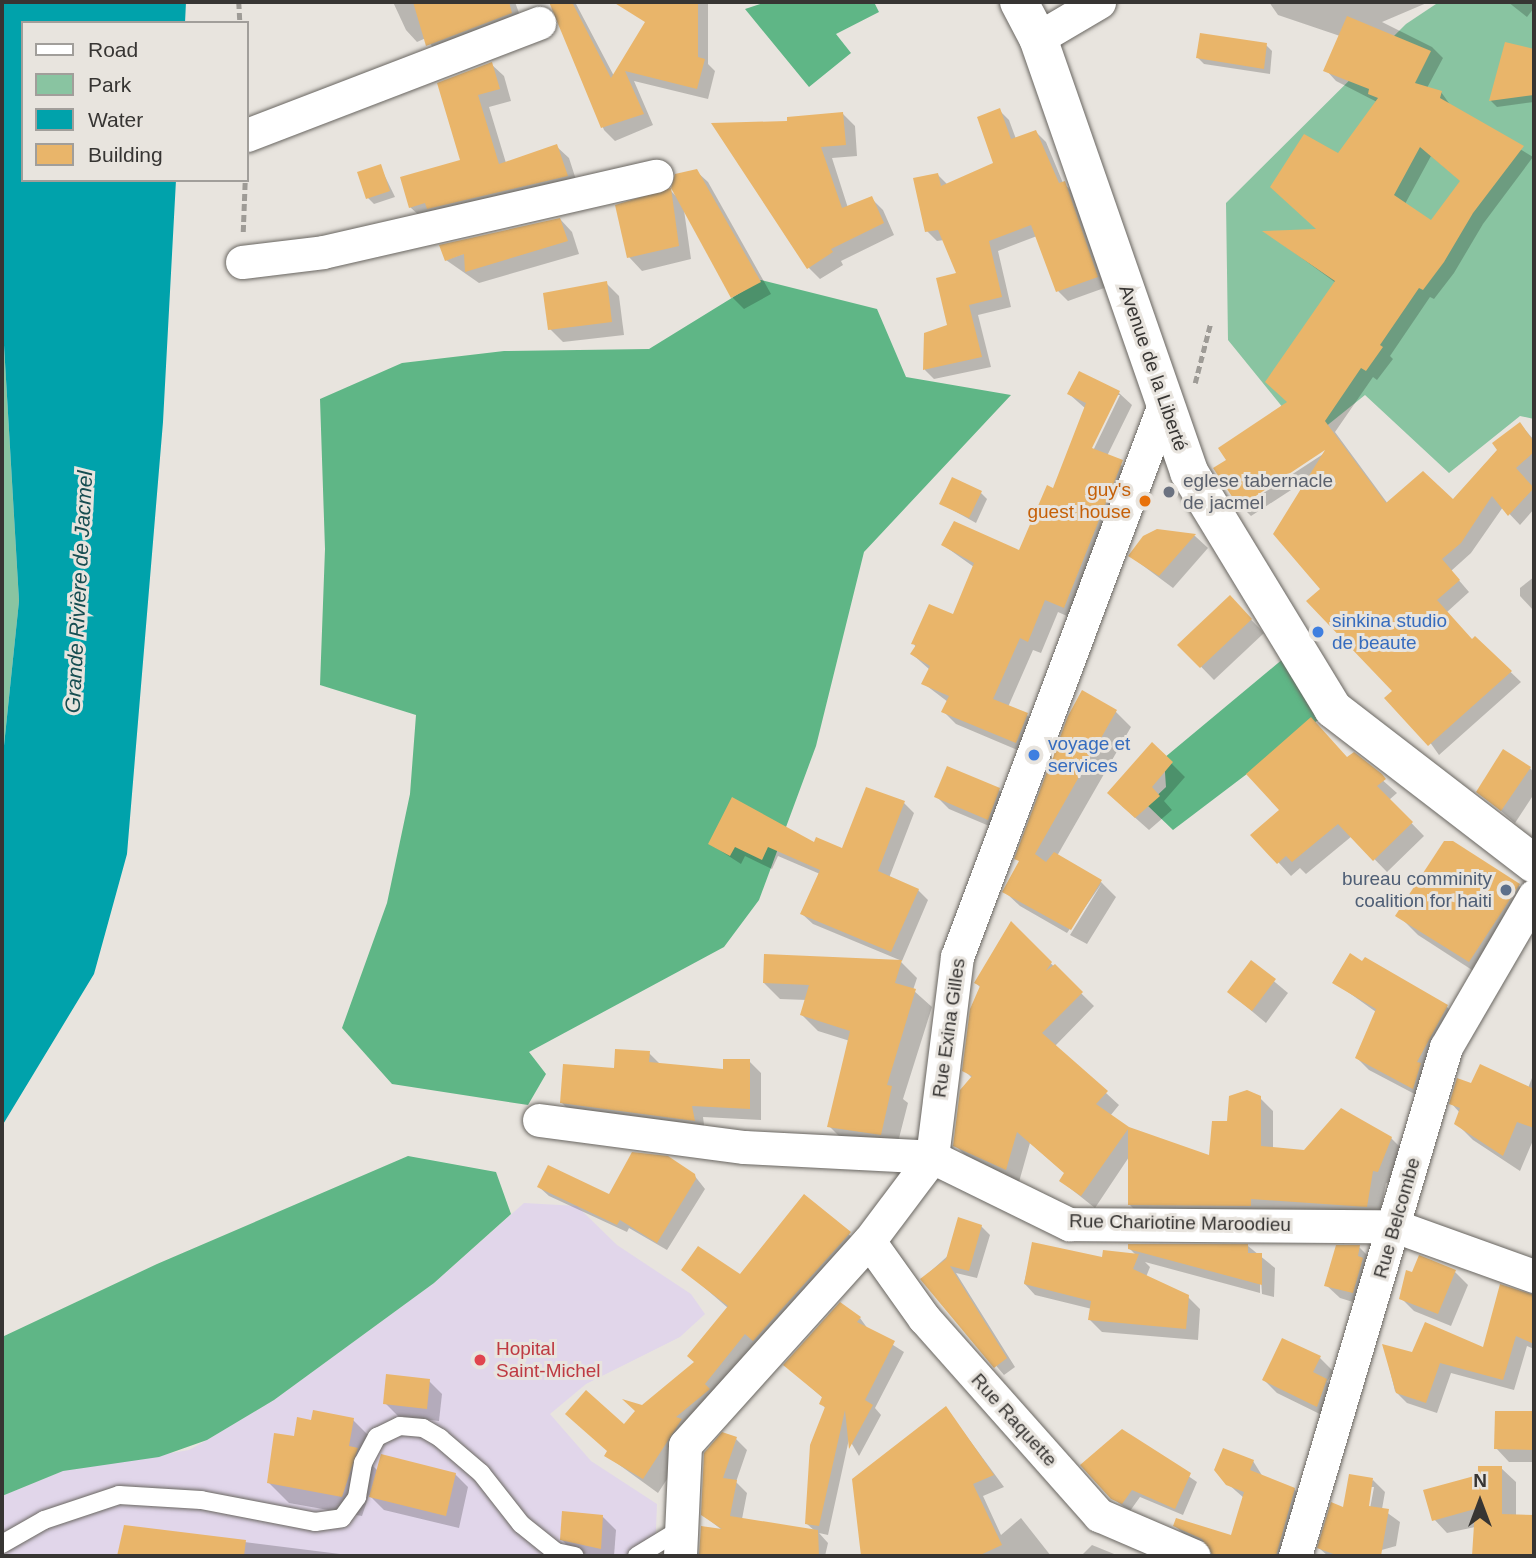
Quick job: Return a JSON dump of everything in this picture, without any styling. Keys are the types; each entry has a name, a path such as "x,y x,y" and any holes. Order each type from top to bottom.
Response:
{"main road":[{"name":"Avenue de la Liberté","path":"1019,2 1038,38 1189,472 1333,709 1534,864"}],"street":[{"path":"1038,38 1099,2"},
{"path":"248,135 539,23"},
{"path":"242,262 323,252 656,176"},
{"name":"Rue Exina Gilles","path":"680,1543 685,1445 869,1241 932,1157 957,957 1165,402"},
{"name":"Rue Belcombe","path":"1294,1556 1395,1226 1446,1047 1534,896"},
{"name":"Rue Chariotine Maroodieu","path":"539,1120 744,1147 932,1157 1069,1224 1395,1226 1534,1276"},
{"name":"Rue Raquette","path":"869,1241 924,1318 1099,1515 1194,1556"}],"lane":[{"path":"2,1544 44,1520 119,1495 201,1500 315,1522 342,1518 357,1497 363,1463 377,1437 400,1426 423,1428 440,1438 481,1473 521,1524 556,1552 575,1556"},
{"path":"637,1556 680,1543"}],"path":[{"path":"239,2 240,21"},
{"path":"242,262 244,182"}],"shaded area":[{"name":"Hopital Saint-Michel","path":"524,1203 577,1206 617,1245 691,1294 705,1314 680,1337 586,1384 550,1414 591,1461 657,1504 655,1556 2,1556 2,1496 63,1471 189,1450 207,1440 274,1400 434,1283"}],"green space":[{"path":"766,2 874,2 879,12 836,34 851,53 809,87 745,9"},
{"path":"1439,2 1534,2 1534,419 1520,416 1449,473 1365,395 1309,440 1228,340 1226,203 1406,24"},
{"path":"761,280 877,309 906,377 1011,395 864,552 816,746 759,900 724,947 529,1052 546,1074 528,1105 392,1084 342,1028 387,903 410,794 416,715 320,685 325,549 320,399 402,363 504,351 649,349"},
{"path":"2,311 19,601 2,765"},
{"path":"1290,653 1326,714 1173,830 1147,805 1166,787 1164,758"},
{"path":"408,1156 496,1172 511,1214 434,1283 274,1400 207,1440 159,1457 63,1471 2,1496 2,1337 157,1264"}],"water":[{"name":"Grande Rivière de Jacmel","path":"2,2 186,2 185,21 21,21 21,182 176,182 163,422 127,854 94,974 2,1126 2,765 19,601 2,311"}],"building":[{"path":"413,2 509,2 512,13 426,46"},
{"path":"549,2 572,2 611,78 645,22 613,2 698,2 698,57 705,59 697,89 625,71 644,114 601,128"},
{"path":"1347,16 1431,51 1415,83 1442,91 1440,98 1524,146 1473,213 1444,262 1423,290 1419,288 1380,345 1383,347 1366,371 1361,368 1325,421 1386,503 1423,471 1453,499 1497,450 1492,443 1520,422 1534,442 1534,452 1516,468 1534,488 1508,516 1492,496 1461,543 1442,559 1460,580 1437,600 1472,639 1475,636 1512,671 1428,746 1384,698 1392,691 1306,601 1320,589 1273,534 1325,450 1239,507 1213,468 1226,460 1218,448 1287,402 1265,382 1335,281 1262,231 1316,229 1270,187 1304,134 1338,153 1378,98 1368,94 1369,89 1323,71","holes":["1420,147 1460,181 1431,220 1394,195"]},
{"path":"1200,33 1267,43 1264,69 1196,58"},
{"path":"1505,42 1534,49 1534,95 1489,101"},
{"path":"492,62 500,89 478,95 499,164 557,144 568,176 427,209 425,203 409,208 400,177 460,160 437,83"},
{"path":"1000,108 1011,139 1036,130 1059,183 1065,181 1098,277 1056,292 1031,225 989,241 1002,297 969,305 982,357 923,370 924,333 947,325 936,278 956,273 938,230 925,232 913,178 938,173 941,186 993,163 977,117"},
{"path":"843,112 846,145 821,147 842,208 872,196 884,223 831,249 833,252 807,269 711,123 787,121 787,117"},
{"path":"381,164 390,191 366,199 357,172"},
{"path":"697,169 761,282 731,298 671,188 675,174"},
{"path":"671,188 679,246 627,258 615,205"},
{"path":"560,218 568,241 465,272 464,254 445,261 439,245"},
{"path":"607,281 612,322 548,330 543,293"},
{"path":"1079,371 1120,391 1092,448 1123,460 1064,608 1045,600 1028,642 1020,638 993,699 1028,713 1016,743 941,712 949,696 921,684 930,666 910,654 916,645 911,644 929,604 953,614 974,563 941,545 954,521 1019,550 1047,485 1053,488 1086,403 1067,394"},
{"path":"952,477 982,491 969,518 939,504"},
{"path":"1157,529 1196,534 1159,576 1128,556 1143,536"},
{"path":"1230,595 1252,619 1200,668 1177,645"},
{"path":"1082,690 1117,710 1035,854 1046,862 1054,852 1102,880 1071,930 1002,892 1019,861 1014,859 1068,716"},
{"path":"1311,717 1347,757 1354,752 1382,774 1386,779 1377,786 1413,822 1373,861 1338,824 1292,862 1286,856 1277,864 1250,835 1279,810 1246,774"},
{"path":"1152,742 1173,762 1152,787 1160,796 1135,818 1107,793"},
{"path":"1503,749 1531,767 1501,811 1476,792"},
{"path":"947,766 1000,788 988,820 934,797"},
{"path":"866,787 905,801 878,871 919,889 891,952 800,914 820,870 768,847 762,860 735,847 730,856 708,844 732,797 814,842 816,837 842,848"},
{"path":"1444,841 1453,841 1520,884 1469,962 1395,916"},
{"path":"1011,921 1052,962 1046,971 1055,964 1083,992 1042,1033 1108,1091 1096,1104 1129,1127 1209,1155 1212,1121 1227,1121 1229,1096 1247,1090 1261,1096 1261,1146 1304,1150 1341,1108 1392,1137 1378,1172 1373,1171 1367,1207 1251,1199 1251,1206 1128,1205 1128,1129 1081,1196 1059,1181 1064,1173 1017,1132 1006,1170 953,1146 960,1090 972,1076 962,1071 970,1009 980,986 974,983"},
{"path":"1350,953 1362,961 1365,957 1448,1005 1417,1062 1421,1063 1413,1089 1355,1058 1376,1009 1332,983"},
{"path":"764,954 902,960 895,983 916,989 887,1085 892,1086 881,1135 827,1127 850,1031 800,1015 809,985 763,983"},
{"path":"1251,960 1276,979 1252,1011 1227,992"},
{"path":"615,1049 650,1051 649,1062 723,1069 723,1059 750,1059 750,1109 692,1106 695,1121 560,1103 563,1064 614,1068"},
{"path":"1480,1064 1534,1089 1534,1128 1517,1122 1503,1156 1454,1124 1460,1108 1449,1104 1457,1078 1471,1083"},
{"path":"632,1152 668,1156 695,1174 696,1179 657,1243 620,1220 617,1225 537,1187 548,1165 609,1194"},
{"path":"804,1194 851,1232 753,1341 745,1334 705,1384 710,1389 676,1417 682,1419 643,1479 604,1456 607,1451 565,1414 586,1390 624,1424 635,1411 622,1399 642,1405 694,1362 687,1356 728,1306 681,1270 698,1246 740,1274"},
{"path":"958,1217 982,1225 969,1271 950,1266 1007,1358 994,1368 920,1279 946,1259"},
{"path":"1032,1242 1102,1257 1103,1250 1139,1254 1133,1269 1189,1295 1186,1329 1088,1320 1091,1301 1024,1284"},
{"path":"1128,1244 1248,1244 1248,1253 1262,1253 1262,1285 1128,1249"},
{"path":"1336,1245 1360,1245 1358,1256 1363,1258 1353,1293 1324,1286"},
{"path":"1419,1255 1456,1270 1438,1314 1399,1299 1406,1270 1412,1272"},
{"path":"1500,1284 1534,1295 1534,1344 1516,1336 1503,1380 1440,1363 1426,1403 1396,1393 1382,1344 1412,1352 1425,1322 1483,1347"},
{"path":"840,1302 861,1317 857,1322 895,1341 865,1400 873,1405 849,1449 845,1410 819,1526 805,1524 810,1445 825,1407 819,1404 822,1397 783,1365"},
{"path":"1282,1338 1321,1356 1313,1372 1327,1379 1317,1407 1262,1380"},
{"path":"386,1374 430,1379 427,1409 383,1404"},
{"path":"946,1406 994,1475 973,1484 1002,1545 978,1556 861,1556 852,1479"},
{"path":"313,1410 354,1418 349,1446 358,1448 342,1497 267,1483 274,1433 294,1436 297,1417 311,1420"},
{"path":"1495,1411 1534,1411 1534,1450 1494,1449"},
{"path":"1122,1429 1191,1473 1175,1509 1132,1490 1122,1504 1111,1499 1080,1465"},
{"path":"722,1432 737,1437 723,1478 737,1480 730,1516 818,1530 819,1556 699,1555 701,1526 722,1529 701,1515 704,1453"},
{"path":"1223,1448 1254,1460 1250,1470 1295,1488 1276,1556 1213,1556 1202,1539 1173,1526 1176,1518 1231,1535 1244,1492 1226,1485 1214,1470"},
{"path":"381,1454 456,1473 446,1516 369,1497"},
{"path":"1478,1466 1502,1466 1502,1514 1534,1515 1534,1556 1472,1556 1475,1509 1432,1521 1423,1490 1478,1475"},
{"path":"1349,1474 1373,1478 1369,1506 1389,1509 1381,1556 1339,1556 1317,1548 1331,1502 1343,1507"},
{"path":"562,1511 603,1515 601,1549 560,1540"},
{"path":"124,1525 246,1540 244,1556 117,1556"}],"place":[{"name":"eglese tabernacle de jacmel","path":"1169,492"},
{"name":"guy's guest house","path":"1145,501"},
{"name":"sinkina studio de beaute","path":"1318,632"},
{"name":"voyage et services","path":"1034,755"},
{"name":"bureau comminity coalition for haiti","path":"1506,890"},
{"name":"Hopital Saint-Michel","path":"480,1360"}]}
